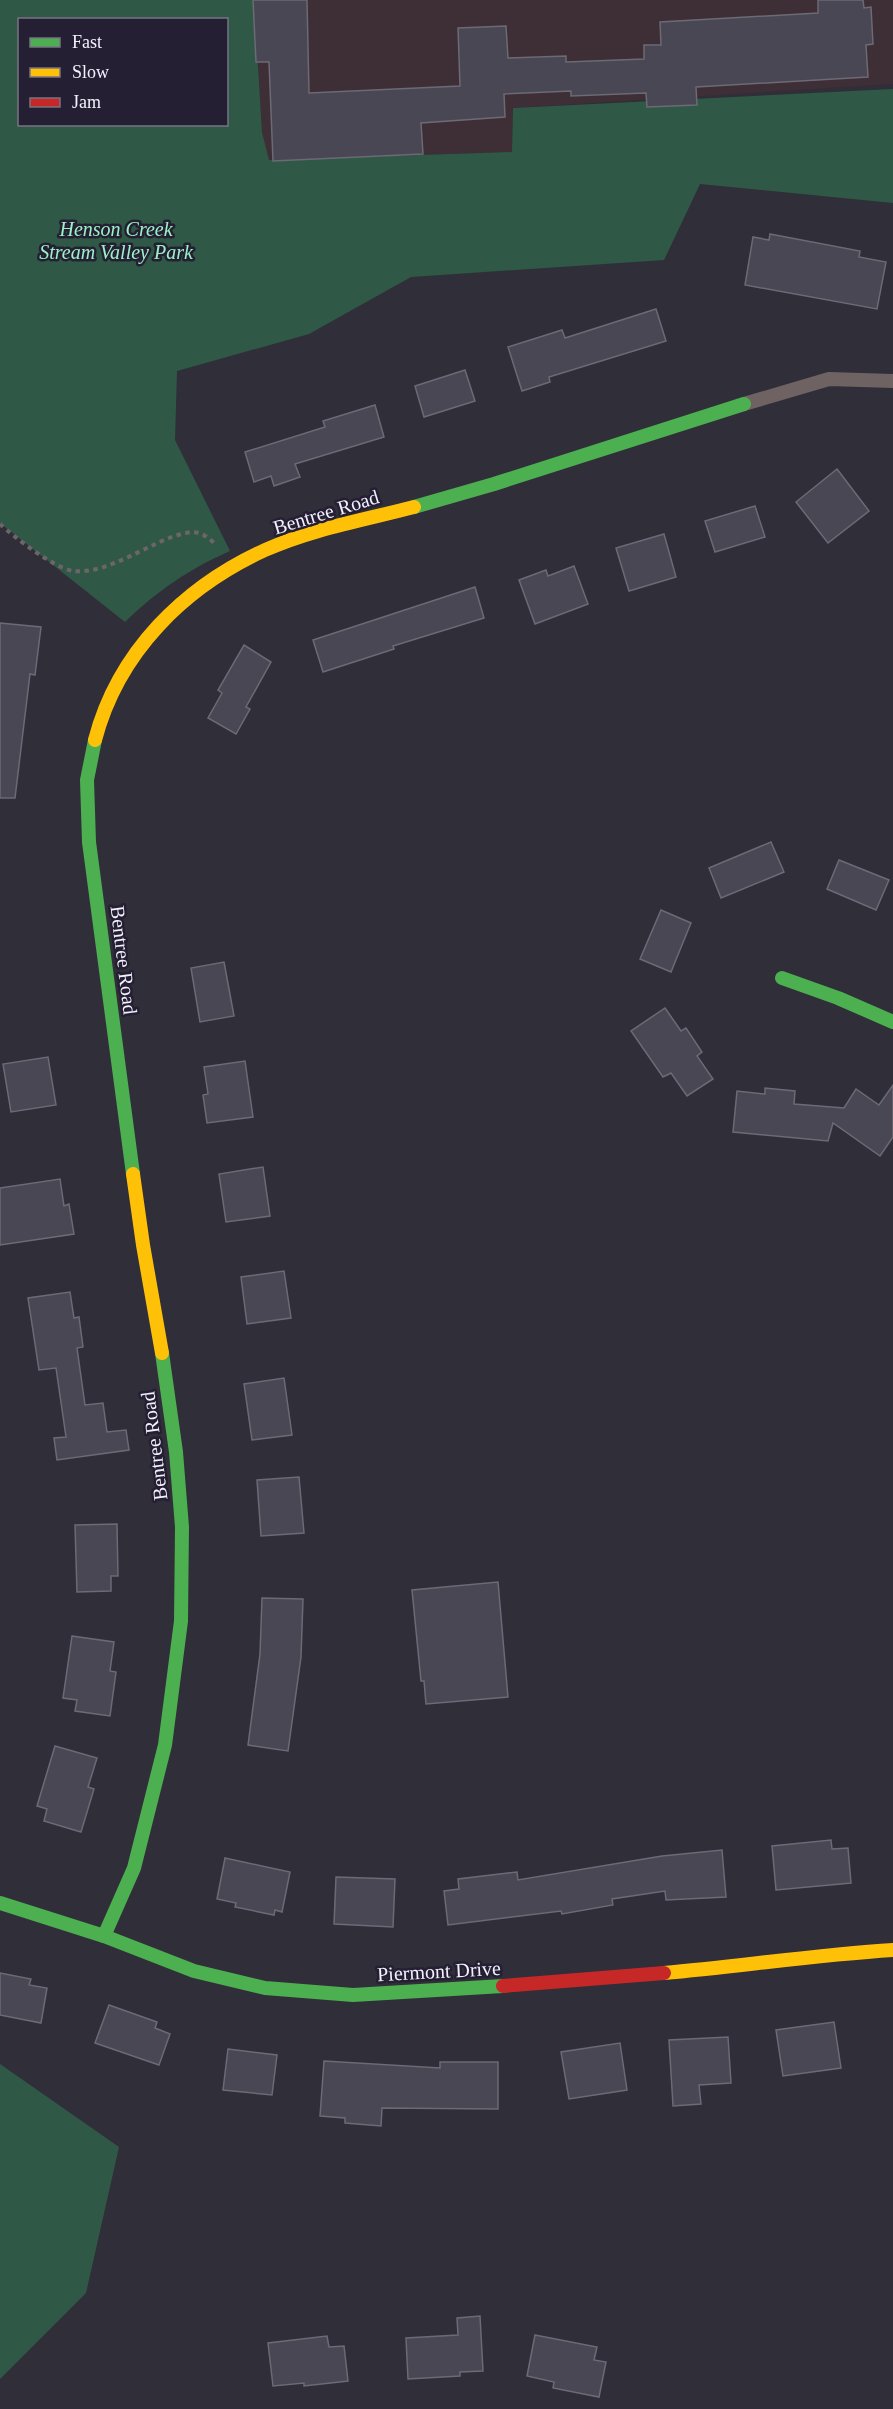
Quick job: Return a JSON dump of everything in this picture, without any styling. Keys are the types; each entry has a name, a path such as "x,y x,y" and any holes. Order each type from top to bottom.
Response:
{"street":[{"name":"Bentree Road","path":"104,1936 134,1868 165,1745 181,1621 182,1527 176,1452 162,1351 143,1245 89,842 87,802 89,762 105,710 131,657 180,602 227,568 291,541 457,495 744,404"},
{"path":"782,978 893,1022"},
{"name":"Piermont Drive","path":"0,1903 104,1936 194,1971 232,1981 265,1988 353,1995 547,1984 752,1965 828,1954 893,1950"}],"lane":[{"path":"744,404 829,379 893,381"}],"path":[{"path":"0,524 44,558 72,571 103,567 186,532 202,533 213,541 227,568"}],"shaded area":[{"path":"254,0 893,0 893,84 513,108 512,152 269,160 262,132"}],"green space":[{"name":"Henson Creek Stream Valley Park","path":"0,0 254,0 262,132 269,160 512,152 513,108 893,89 893,203 700,184 664,260 411,277 309,334 177,371 175,440 230,551 174,582 149,600 125,622 0,523"},
{"path":"0,2064 119,2147 86,2293 0,2379"}],"building":[{"path":"253,0 307,0 309,93 460,86 458,28 506,26 508,58 566,56 566,62 644,59 644,45 661,45 660,22 818,13 818,0 863,0 864,8 871,7 873,44 866,45 868,77 696,87 697,105 647,107 646,93 571,96 571,91 504,94 505,117 421,123 423,154 273,161 269,62 256,62"},
{"path":"770,234 860,251 859,257 886,262 877,309 745,285 753,237 769,240"},
{"path":"656,309 666,341 549,377 550,382 522,391 508,347 562,330 565,338"},
{"path":"465,370 475,401 424,417 415,386"},
{"path":"375,405 384,437 295,464 300,477 274,486 271,476 254,482 245,452 325,427 323,421"},
{"path":"837,469 869,511 828,543 796,502"},
{"path":"755,506 765,537 715,552 705,521"},
{"path":"664,534 676,577 629,591 616,548"},
{"path":"574,566 588,604 535,624 519,580 546,570 548,576"},
{"path":"475,587 484,618 393,646 394,649 323,672 313,640"},
{"path":"0,623 41,627 35,675 30,674 15,798 0,798"},
{"path":"244,645 271,662 246,707 250,709 236,734 208,718 222,693 218,690"},
{"path":"771,842 784,872 721,898 709,868"},
{"path":"839,860 889,880 876,910 827,889"},
{"path":"661,910 691,923 671,972 640,959"},
{"path":"224,962 234,1016 200,1022 191,968"},
{"path":"665,1008 681,1031 686,1028 702,1052 697,1056 713,1079 687,1096 671,1073 663,1077 631,1031"},
{"path":"48,1057 56,1105 11,1112 3,1064"},
{"path":"245,1061 253,1117 207,1123 203,1095 208,1094 204,1067"},
{"path":"893,1085 893,1137 880,1156 833,1123 828,1141 733,1132 737,1091 765,1094 765,1088 795,1091 794,1104 844,1108 856,1089 879,1105"},
{"path":"263,1167 270,1216 226,1222 219,1174"},
{"path":"60,1179 64,1206 69,1204 74,1234 0,1245 0,1188"},
{"path":"284,1271 291,1318 247,1324 241,1277"},
{"path":"70,1292 74,1318 79,1317 83,1347 77,1348 85,1405 103,1403 107,1432 126,1430 129,1450 57,1460 54,1438 66,1437 56,1368 39,1370 28,1298"},
{"path":"284,1378 292,1435 252,1440 244,1384"},
{"path":"299,1477 304,1533 261,1536 257,1480"},
{"path":"117,1524 118,1576 111,1576 111,1591 77,1592 75,1525"},
{"path":"498,1582 508,1697 426,1704 424,1681 421,1681 412,1590"},
{"path":"262,1598 303,1599 301,1657 288,1751 248,1745 260,1654"},
{"path":"72,1636 114,1642 110,1671 116,1672 110,1716 75,1711 77,1700 63,1698"},
{"path":"55,1746 97,1758 88,1787 94,1789 81,1832 44,1821 47,1809 37,1806"},
{"path":"831,1840 832,1849 848,1848 851,1883 776,1890 772,1846"},
{"path":"722,1850 726,1897 666,1900 665,1891 612,1899 613,1905 562,1914 561,1911 448,1925 444,1891 459,1889 458,1879 517,1872 518,1880 662,1856"},
{"path":"225,1858 290,1872 282,1912 275,1910 274,1915 235,1907 236,1903 217,1899"},
{"path":"336,1877 395,1879 393,1927 334,1924"},
{"path":"0,1973 31,1979 29,1985 47,1988 41,2023 0,2015"},
{"path":"109,2005 157,2022 155,2028 170,2034 159,2065 95,2043"},
{"path":"834,2022 841,2068 783,2076 776,2030"},
{"path":"728,2037 731,2083 699,2085 701,2104 673,2106 669,2040"},
{"path":"620,2043 627,2090 569,2099 561,2052"},
{"path":"228,2049 277,2055 272,2095 223,2090"},
{"path":"324,2061 440,2068 440,2062 498,2062 498,2109 382,2108 381,2126 345,2123 345,2118 320,2116"},
{"path":"480,2316 483,2371 460,2372 460,2376 408,2379 406,2338 458,2335 457,2318"},
{"path":"535,2335 597,2347 594,2360 606,2362 599,2397 553,2388 554,2382 527,2376"},
{"path":"327,2336 329,2347 344,2346 348,2381 304,2386 304,2383 273,2386 268,2343"}],"traffic: fast":[{"path":"414,507 494,484 744,404"},
{"path":"95,740 87,780 89,842 133,1174"},
{"path":"782,978 838,998 893,1022"},
{"path":"104,1936 134,1868 165,1745 181,1621 182,1527 176,1452 162,1353"},
{"path":"0,1903 104,1936 194,1971 265,1988 353,1995 503,1986"}],"traffic: slow":[{"path":"95,740 120,678 138,651 158,626 208,583 235,565 283,543 414,507"},
{"path":"133,1174 162,1353"},
{"path":"664,1973 893,1950"}],"traffic: jam":[{"path":"503,1986 664,1973"}]}
